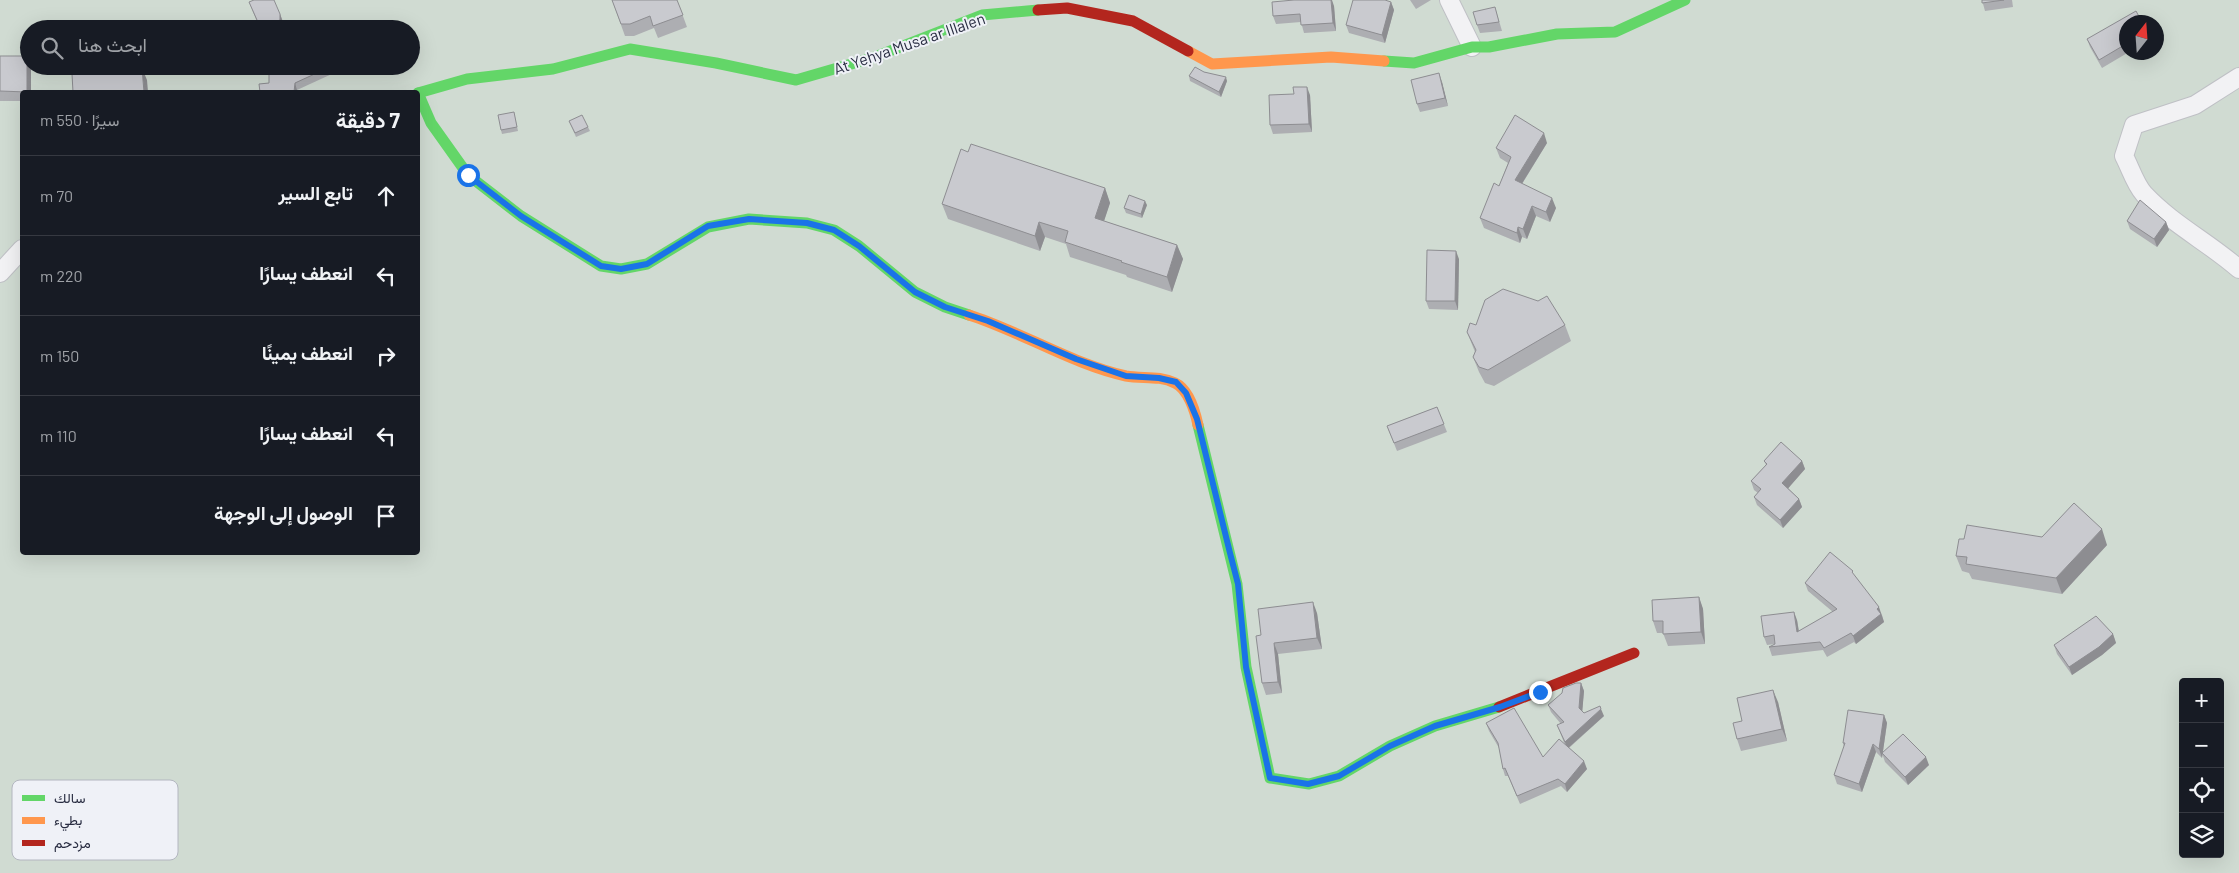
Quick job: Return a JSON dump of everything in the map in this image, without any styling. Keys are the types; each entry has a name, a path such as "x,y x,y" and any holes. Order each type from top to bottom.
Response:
{"street":[{"path":"1448,0 1472,47"},
{"path":"1462,0 1472,47"},
{"name":"At Yeḥya Musa ar Illalen","path":"420,92 467,79 553,69 630,49 796,80 872,58 982,15 1068,8 1133,21 1212,64 1331,57 1414,63 1472,47 1489,47 1557,34 1615,32 1685,0"},
{"path":"2239,77 2195,105 2134,125 2124,156 2143,192 2178,224 2217,250 2239,269"},
{"path":"420,98 431,123 468,175 521,216 601,266 621,269 647,264 708,226 749,219 807,223 834,230 859,246 915,292 945,307 988,321 1076,359 1118,373 1176,382 1186,393 1197,419 1238,584 1246,667 1270,778 1308,784 1339,776 1390,746 1435,726 1500,707 1634,653"},
{"path":"0,273 20,251"}],"shaded area":[{"path":"0,0 2239,0 2239,873 0,873"}],"building":[{"path":"254,0 274,0 280,14 280,20 257,20 249,2"},
{"path":"612,0 677,0 683,15 653,26 650,16 630,24 621,24"},
{"path":"1331,0 1333,23 1301,25 1300,14 1273,16 1272,2"},
{"path":"1353,0 1385,0 1391,2 1382,35 1346,25"},
{"path":"1982,0 2004,0 1982,3"},
{"path":"1495,7 1499,22 1477,25 1473,12"},
{"path":"2136,11 2138,15 2129,15"},
{"path":"2119,21 2119,48 2099,60 2087,39"},
{"path":"0,56 20,56 20,75 27,75 27,90 0,91"},
{"path":"1195,67 1204,72 1226,77 1219,92 1189,76"},
{"path":"1439,73 1445,98 1417,104 1411,80"},
{"path":"72,75 143,75 144,90 73,90"},
{"path":"269,75 312,75 295,83 294,90 260,90 259,84 269,83"},
{"path":"1293,87 1307,87 1309,124 1270,125 1269,95 1294,94"},
{"path":"514,112 517,127 501,130 498,115"},
{"path":"582,115 588,127 575,133 569,121"},
{"path":"1515,115 1544,133 1515,180 1552,198 1546,212 1532,206 1523,229 1518,227 1517,233 1480,218 1494,183 1499,186 1511,157 1496,148"},
{"path":"971,144 1105,188 1095,218 1177,245 1167,277 1065,242 1068,231 1039,222 1035,236 942,204 961,149 968,152"},
{"path":"1129,195 1145,201 1141,214 1124,208"},
{"path":"2140,200 2166,222 2154,239 2127,221"},
{"path":"1427,250 1456,251 1455,301 1426,301"},
{"path":"1503,289 1538,301 1547,296 1565,325 1488,370 1479,367 1473,357 1476,350 1467,332 1470,323 1476,325 1485,300"},
{"path":"1437,407 1444,424 1394,443 1387,426"},
{"path":"1781,442 1802,461 1782,483 1799,499 1780,520 1754,497 1761,489 1751,481 1767,464 1764,461"},
{"path":"2074,503 2102,529 2056,578 1966,564 1967,557 1956,556 1959,539 1964,539 1967,525 2042,537"},
{"path":"1830,552 1853,571 1879,607 1877,609 1881,614 1853,636 1851,633 1824,648 1820,642 1769,647 1775,644 1774,635 1764,637 1761,616 1794,612 1797,632 1837,609 1805,583"},
{"path":"1699,597 1701,632 1663,634 1663,621 1653,621 1652,600"},
{"path":"1313,602 1317,638 1274,643 1278,682 1262,683 1256,636 1261,635 1258,609"},
{"path":"2096,616 2113,634 2099,647 2069,667 2054,645"},
{"path":"1581,683 1579,708 1584,713 1600,706 1601,709 1565,742 1557,725 1564,722 1548,705 1562,693 1563,688"},
{"path":"1773,690 1782,729 1737,739 1733,723 1742,721 1737,698"},
{"path":"1514,708 1543,757 1559,739 1584,761 1565,784 1558,779 1517,796 1505,768 1503,769 1498,743 1486,723"},
{"path":"1848,710 1884,715 1879,749 1873,744 1859,784 1834,775 1845,743 1843,743"},
{"path":"1903,734 1926,757 1905,777 1882,753"}],"traffic: fast":[{"path":"1384,61 1414,63 1472,47 1489,47 1557,34 1615,32 1685,0"},
{"path":"420,92 467,79 553,69 630,49 716,63 796,80 872,58 982,15 1038,10"},
{"path":"420,98 431,123 468,175 521,216 601,266 621,269 647,264 708,227 749,219 807,223 834,230 859,246 915,292 945,307 969,315"},
{"path":"1198,425 1237,584 1246,667 1270,778 1309,784 1339,776 1390,746 1435,726 1499,707"}],"traffic: slow":[{"path":"1188,51 1212,64 1331,57 1384,61"},
{"path":"969,315 1106,371 1132,377 1163,379 1175,383 1187,395 1193,407 1198,425"}],"traffic: jam":[{"path":"1038,10 1067,8 1133,21 1188,51"},
{"path":"1499,707 1634,653"}],"route":[{"path":"468,175 521,216 601,266 621,269 647,264 708,226 749,219 807,223 834,230 859,246 915,292 945,307 988,321 1076,359 1126,376 1159,378 1176,382 1186,393 1197,419 1238,584 1246,667 1270,778 1308,784 1339,776 1390,746 1435,726 1500,707 1540,692"}]}
